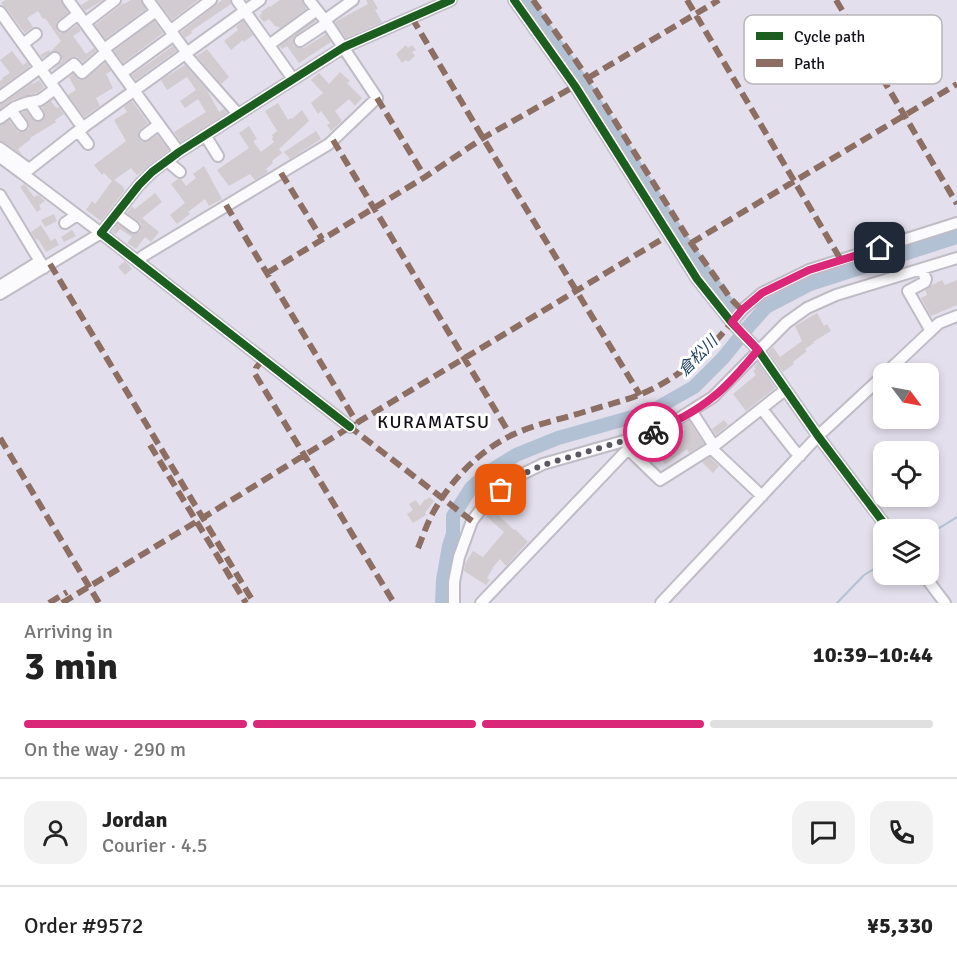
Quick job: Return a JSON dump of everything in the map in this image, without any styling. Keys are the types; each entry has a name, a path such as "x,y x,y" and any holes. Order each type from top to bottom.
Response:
{"street":[{"path":"63,26 116,0"},
{"path":"0,118 15,107 40,100 74,64 82,73 153,6 164,0"},
{"path":"122,73 211,0"},
{"path":"237,0 293,79"},
{"path":"26,171 260,0"},
{"path":"138,262 143,256 329,144 377,98 326,21 309,0"},
{"path":"300,41 353,0"},
{"path":"0,286 101,233 152,172 178,152 293,79 344,47 451,0"},
{"path":"514,0 575,86 698,279 758,350 881,519"},
{"path":"71,1 178,152"},
{"path":"153,6 186,54 238,114"},
{"path":"269,45 317,10"},
{"path":"0,12 53,85 88,144"},
{"path":"23,44 36,34"},
{"path":"0,97 55,58"},
{"path":"29,102 38,115"},
{"path":"11,110 22,125"},
{"path":"145,135 159,125"},
{"path":"205,135 218,156"},
{"path":"0,148 77,215 350,427"},
{"path":"0,157 26,171"},
{"path":"167,161 180,172"},
{"path":"0,195 42,265"},
{"path":"116,214 134,227"},
{"path":"65,224 77,215"},
{"path":"732,322 762,293 809,270 957,223"},
{"path":"454,603 454,582 459,557 472,521 487,501 514,478 543,465 629,444 692,412 713,397 786,323 807,308 836,295 957,258"},
{"path":"0,294 42,265"},
{"path":"921,269 926,279 925,282 908,291 931,331"},
{"path":"896,363 939,323 957,316"},
{"path":"661,603 819,436 873,384"},
{"path":"629,444 660,480 713,447 785,390"},
{"path":"762,409 800,456"},
{"path":"692,412 713,447 762,496"},
{"path":"481,603 629,444"},
{"path":"931,585 945,603"}],"building":[{"path":"5,0 61,0 68,13 56,23 57,30 65,33 77,25 81,31 73,36 86,54 94,48 96,51 83,62 77,57 72,57 52,71 62,61 61,54 55,51 42,58 40,55 49,50 50,52 61,41 38,11 27,18 33,27 25,33 1,3"},
{"path":"89,0 103,0 85,11 81,5"},
{"path":"141,0 146,9 105,39 95,25 123,3"},
{"path":"157,0 198,0 172,20"},
{"path":"222,0 230,0 231,4 191,31 192,33 185,38 181,32"},
{"path":"280,0 302,0 306,9 280,28 269,19 264,22 259,16 261,12"},
{"path":"366,0 373,0 378,9 375,10 382,22 346,38 335,22 368,4"},
{"path":"315,20 294,37 294,46 304,48 326,34 331,42 299,63 287,46 282,49 280,46"},
{"path":"154,21 163,33 123,63 114,51"},
{"path":"243,21 253,35 231,50 224,41 238,30 236,27"},
{"path":"406,45 408,48 412,45 416,50 412,52 415,56 408,62 406,60 402,63 396,54"},
{"path":"173,46 176,51 136,80 132,75"},
{"path":"207,49 229,77 221,84 197,56"},
{"path":"12,51 23,65 27,62 30,66 0,88 2,78 10,73 0,60"},
{"path":"105,63 111,71 106,74 113,88 96,98 100,106 84,117 68,95 76,90 69,77 73,74 79,80 84,80"},
{"path":"185,65 207,90 219,112 224,109 227,113 181,142 174,132 206,112 198,99 185,108 180,101 196,90 187,77 167,90 161,80"},
{"path":"340,72 350,81 347,83 362,98 355,106 349,99 335,111 342,121 331,131 327,125 330,123 321,111 318,114 311,103 323,93 311,80 319,73 329,84"},
{"path":"39,80 44,87 37,93 12,100 0,109 0,104"},
{"path":"51,101 64,114 18,149 22,155 0,141 0,125 9,120 18,132 26,131 29,129 29,124 22,112 26,111 35,122 42,121 45,115 42,107"},
{"path":"132,101 148,123 138,132 139,139 147,142 157,135 169,150 137,175 131,168 114,180 125,190 101,221 86,210 92,201 95,204 112,181 104,173 102,175 94,165 126,141 114,120 127,112 124,107"},
{"path":"278,103 288,120 302,110 309,121 279,149 282,153 266,169 268,172 255,180 250,174 229,186 217,170 249,148 239,133 249,126 257,139 253,141 261,152 274,142 272,135 277,131 265,111"},
{"path":"316,131 321,139 290,159 284,152"},
{"path":"204,166 222,199 209,206 205,199 177,224 170,215 185,203 171,184 181,179 186,186 196,178 193,174"},
{"path":"24,184 34,197 38,195 45,201 39,205 41,209 37,212 20,187"},
{"path":"155,193 162,202 142,218 159,232 151,242 145,237 136,249 127,243 132,237 120,229 116,234 112,232 117,224 133,234 140,232 141,223 127,213 132,206 135,209"},
{"path":"54,214 57,221 45,227 41,220"},
{"path":"41,225 51,241 55,238 59,245 46,252 31,232"},
{"path":"72,230 76,236 64,242 61,237"},
{"path":"125,261 132,269 125,275 118,267"},
{"path":"942,280 945,285 957,280 957,305 931,316 921,298 927,295 925,290"},
{"path":"817,313 824,326 827,324 831,331 813,342 805,349 807,351 793,362 794,364 783,372 768,352 773,347 780,357 802,341 795,326"},
{"path":"758,362 775,388 746,411 733,394 756,375 753,371"},
{"path":"724,420 728,425 716,435 712,429"},
{"path":"689,421 704,444 689,453 687,449 665,464 657,453 679,438 677,434 685,430 682,425"},
{"path":"649,443 656,455 649,459 642,446"},
{"path":"710,457 719,466 713,473 702,462"},
{"path":"429,497 434,501 425,513 426,515 413,523 407,514 413,510 409,504 416,500 420,506"},
{"path":"492,509 528,542 506,566 500,559 487,578 490,580 486,585 464,571 465,564 473,551 483,557 504,532 486,516"}],"waterway":[{"path":"525,0 583,84 681,239 727,303 736,311"},
{"name":"倉松川","path":"442,603 443,580 453,534 453,516 471,488 490,471 516,455 558,438 650,412 694,387 723,358 766,307 810,284 957,237"},
{"path":"939,528 957,517"},
{"path":"837,603 864,575 873,570"}],"marked path":[{"path":"533,0 588,78 691,243 731,299 742,310"},
{"path":"687,0 841,260"},
{"path":"588,78 719,0"},
{"path":"836,0 845,15"},
{"path":"412,18 640,395"},
{"path":"886,84 957,204"},
{"path":"691,243 957,84"},
{"path":"267,273 425,177 483,138 575,86"},
{"path":"377,98 425,177"},
{"path":"333,140 511,436"},
{"path":"281,173 322,239"},
{"path":"226,205 357,423"},
{"path":"472,521 350,427 669,235"},
{"path":"50,264 254,603"},
{"path":"418,548 441,499 467,467 488,449 530,428 622,401 656,387 697,359 732,322"},
{"path":"263,359 256,368 255,374 394,603"},
{"path":"62,603 350,427"},
{"path":"0,438 99,603"},
{"path":"150,445 246,603"},
{"path":"49,603 67,592"}],"cycle path":[{"path":"350,427 101,233 139,185 179,152 344,47 451,0"},
{"path":"514,0 575,86 697,279 732,323 758,350 818,436 881,519"}],"way so far":[{"path":"501,490 514,478 543,465 653,432"}],"district":[{"name":"KURAMATSU","path":"434,422"}],"route":[{"path":"653,432 692,412 713,397 758,350 732,322 762,293 809,270 880,248"}]}
